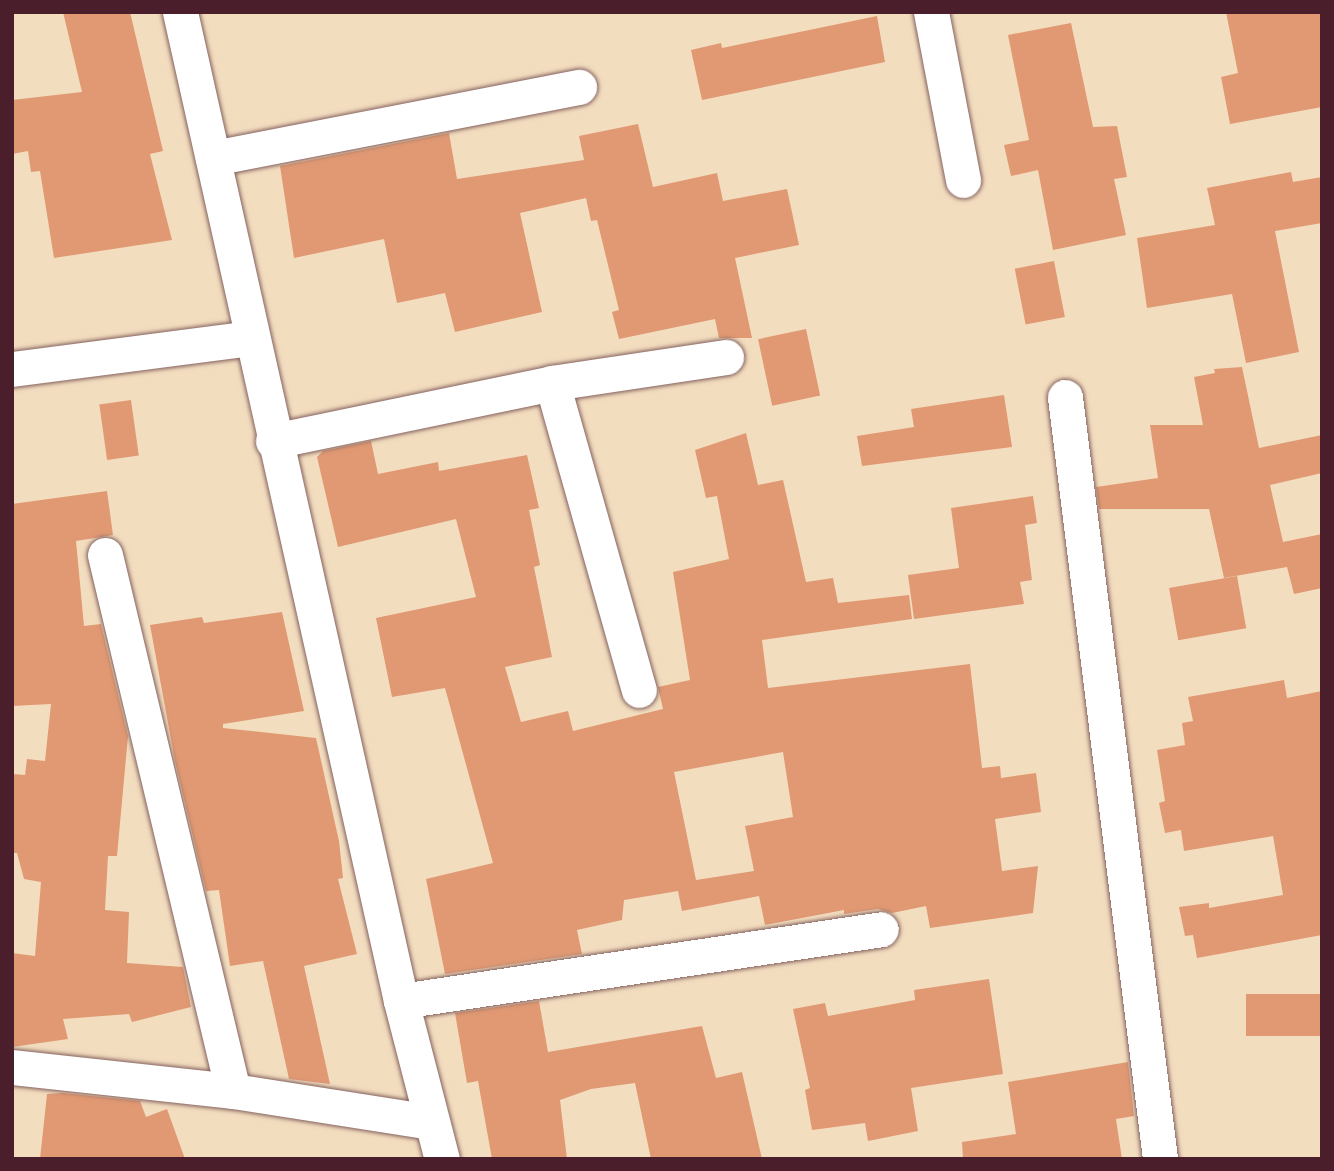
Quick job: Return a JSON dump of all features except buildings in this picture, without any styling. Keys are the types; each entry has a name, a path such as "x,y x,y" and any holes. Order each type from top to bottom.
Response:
{"street":[{"path":"180,12 253,338 273,441 401,1002 442,1159"},
{"path":"931,12 963,180"},
{"path":"213,158 579,87"},
{"path":"12,369 253,338"},
{"path":"273,441 552,383 726,358"},
{"path":"552,383 639,690"},
{"path":"1065,397 1160,1159"},
{"path":"105,555 233,1091"},
{"path":"401,1002 881,929"},
{"path":"12,1067 233,1091 432,1122"}]}
